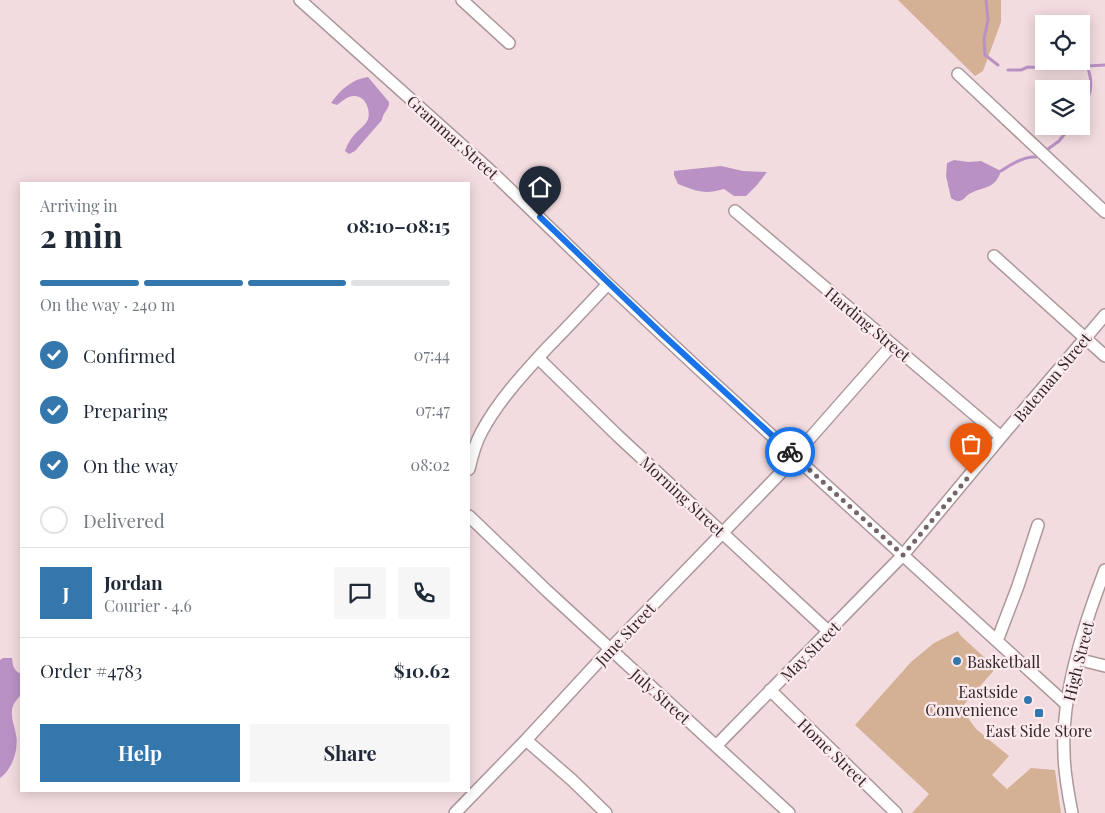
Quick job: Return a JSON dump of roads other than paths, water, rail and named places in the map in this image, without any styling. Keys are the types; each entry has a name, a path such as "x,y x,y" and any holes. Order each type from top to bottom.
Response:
{"street":[{"name":"Grammar Street","path":"300,0 493,173 702,372 1066,704"},
{"path":"462,0 510,43"},
{"path":"958,74 1105,212"},
{"name":"Harding Street","path":"735,211 1001,437"},
{"path":"994,256 1105,356"},
{"path":"470,466 477,442 493,412 538,358 608,284"},
{"name":"Bateman Street","path":"903,555 1105,315"},
{"name":"June Street","path":"455,813 610,649 796,457 804,445 892,345"},
{"name":"Morning Street","path":"538,358 611,429 829,632"},
{"name":"July Street","path":"470,517 506,553 789,813"},
{"path":"997,641 1038,525"},
{"name":"May Street","path":"716,746 903,555"},
{"name":"High Street","path":"1072,813 1064,752 1066,704 1076,659 1090,611 1105,570"},
{"path":"1076,659 1105,666"},
{"name":"Home Street","path":"770,690 896,813"},
{"path":"526,740 606,813"}],"waterway":[{"path":"986,0 988,20 984,39 985,55 998,65"},
{"path":"1008,70 1021,70 1028,67 1105,65"},
{"path":"1088,70 1091,82 1090,93"},
{"path":"1048,149 1064,135"},
{"path":"1001,171 1022,159 1036,157"}],"place":[{"name":"Basketball","path":"957,661"},
{"name":"Eastside Convenience","path":"1028,700"},
{"name":"East Side Store","path":"1039,713"}]}
